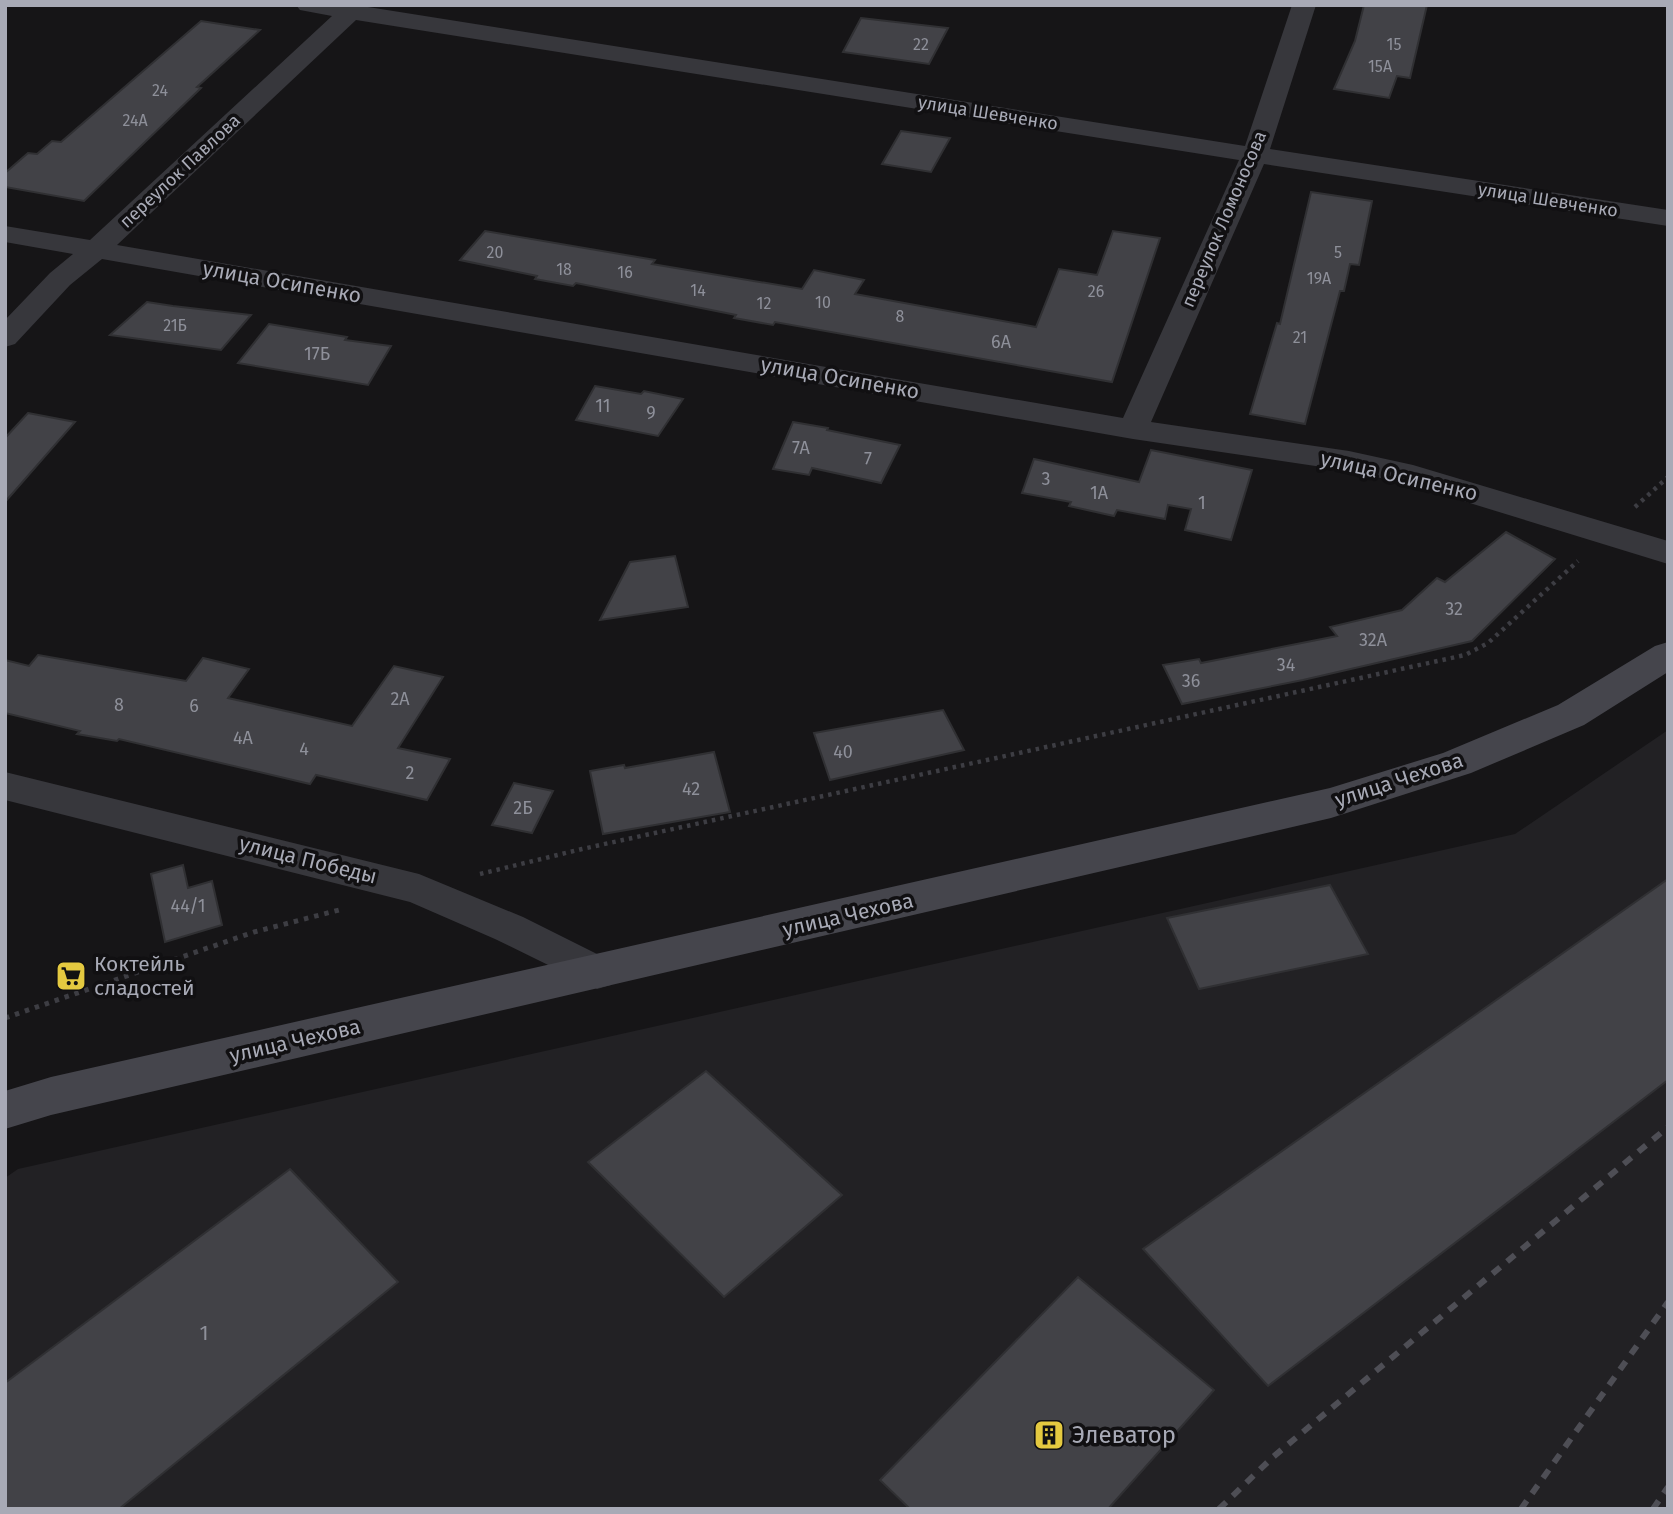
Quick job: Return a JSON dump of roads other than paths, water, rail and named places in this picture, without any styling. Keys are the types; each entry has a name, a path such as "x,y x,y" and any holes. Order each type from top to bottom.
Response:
{"main road":[{"name":"улица Чехова","path":"5,1110 51,1096 1331,803 1457,763 1571,715 1668,655"}],"street":[{"name":"улица Шевченко","path":"308,5 354,8 1255,155 1668,218"},
{"name":"переулок Ломоносова","path":"1133,429 1255,155 1304,5"},
{"name":"переулок Павлова","path":"5,338 60,279 96,250 354,8"},
{"name":"улица Осипенко","path":"5,234 1133,429 1349,461 1413,475 1668,553"},
{"name":"улица Победы","path":"5,786 419,889 509,929 597,973"}],"railway":[{"path":"1219,1509 1273,1457 1668,1127"},
{"path":"1521,1509 1668,1302"},
{"path":"1653,1509 1668,1487"}],"place":[{"name":"Коктейль сладостей","path":"71,976"},
{"name":"Элеватор","path":"1049,1435"}]}
